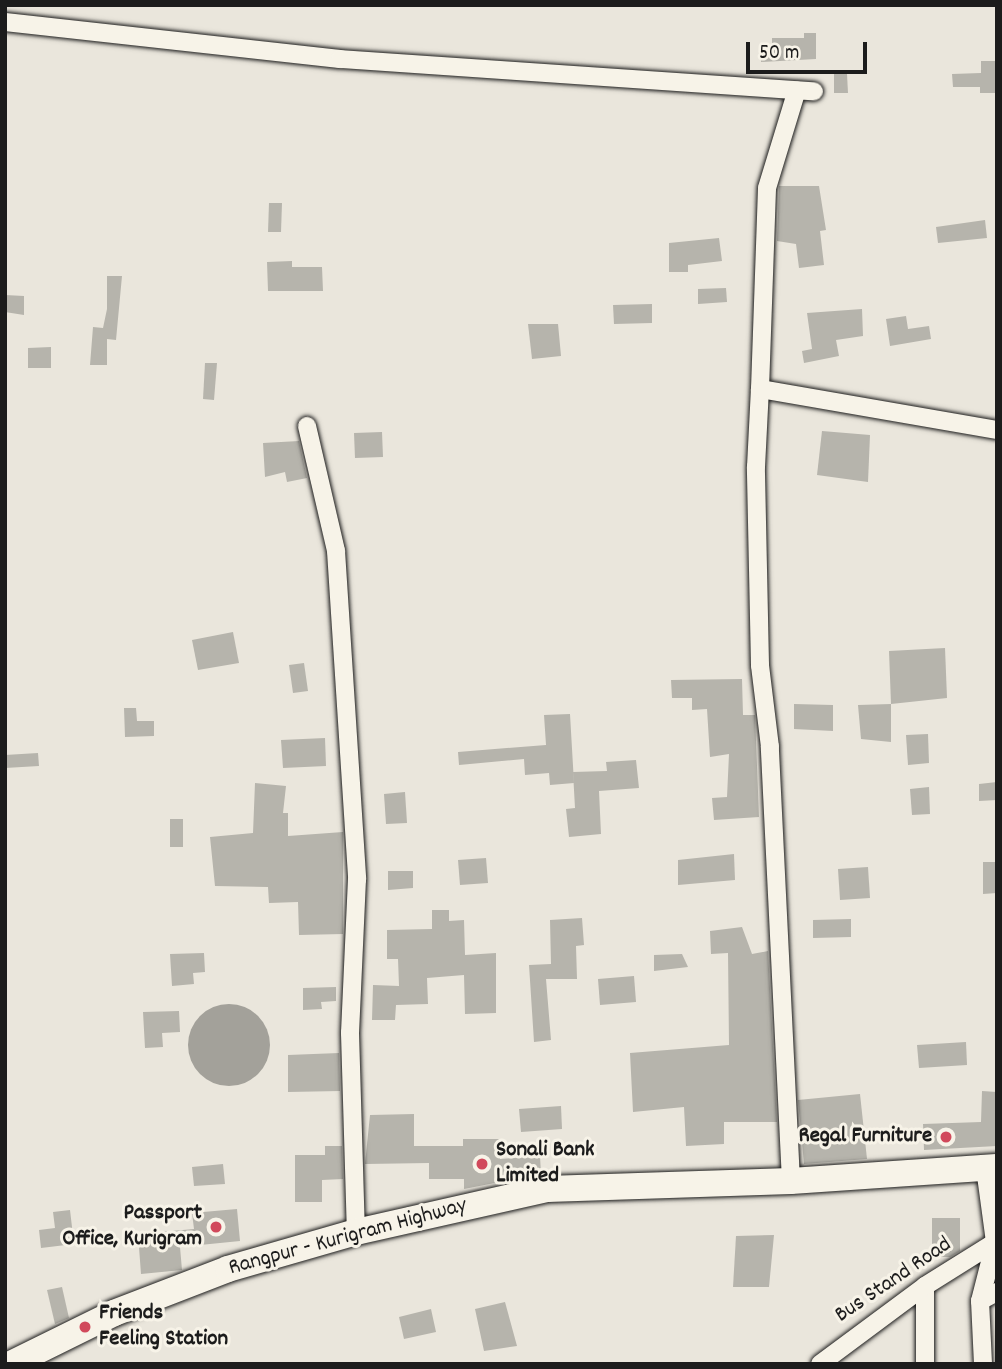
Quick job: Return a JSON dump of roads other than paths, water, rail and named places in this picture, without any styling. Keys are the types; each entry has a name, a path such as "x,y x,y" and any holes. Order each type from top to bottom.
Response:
{"highway":[{"name":"Rangpur - Kurigram Highway","path":"11,1364 114,1313 228,1269 356,1232 547,1189 791,1181 991,1167"}],"street":[{"path":"5,22 340,59 806,91 767,188 756,467 760,665 769,747 791,1181"},
{"path":"760,389 997,430"},
{"path":"307,426 336,551 357,878 350,1033 356,1232"},
{"path":"983,1364 980,1301 996,1242 991,1167"},
{"name":"Bus Stand Road","path":"820,1364 925,1286 996,1242"},
{"path":"925,1286 925,1364"},
{"path":"980,1301 997,1293"}],"place":[{"name":"Regal Furniture","path":"946,1137"},
{"name":"Sonali Bank Limited","path":"482,1164"},
{"name":"Passport Office, Kurigram","path":"216,1227"},
{"name":"Friends Feeling Station","path":"85,1327"}]}
